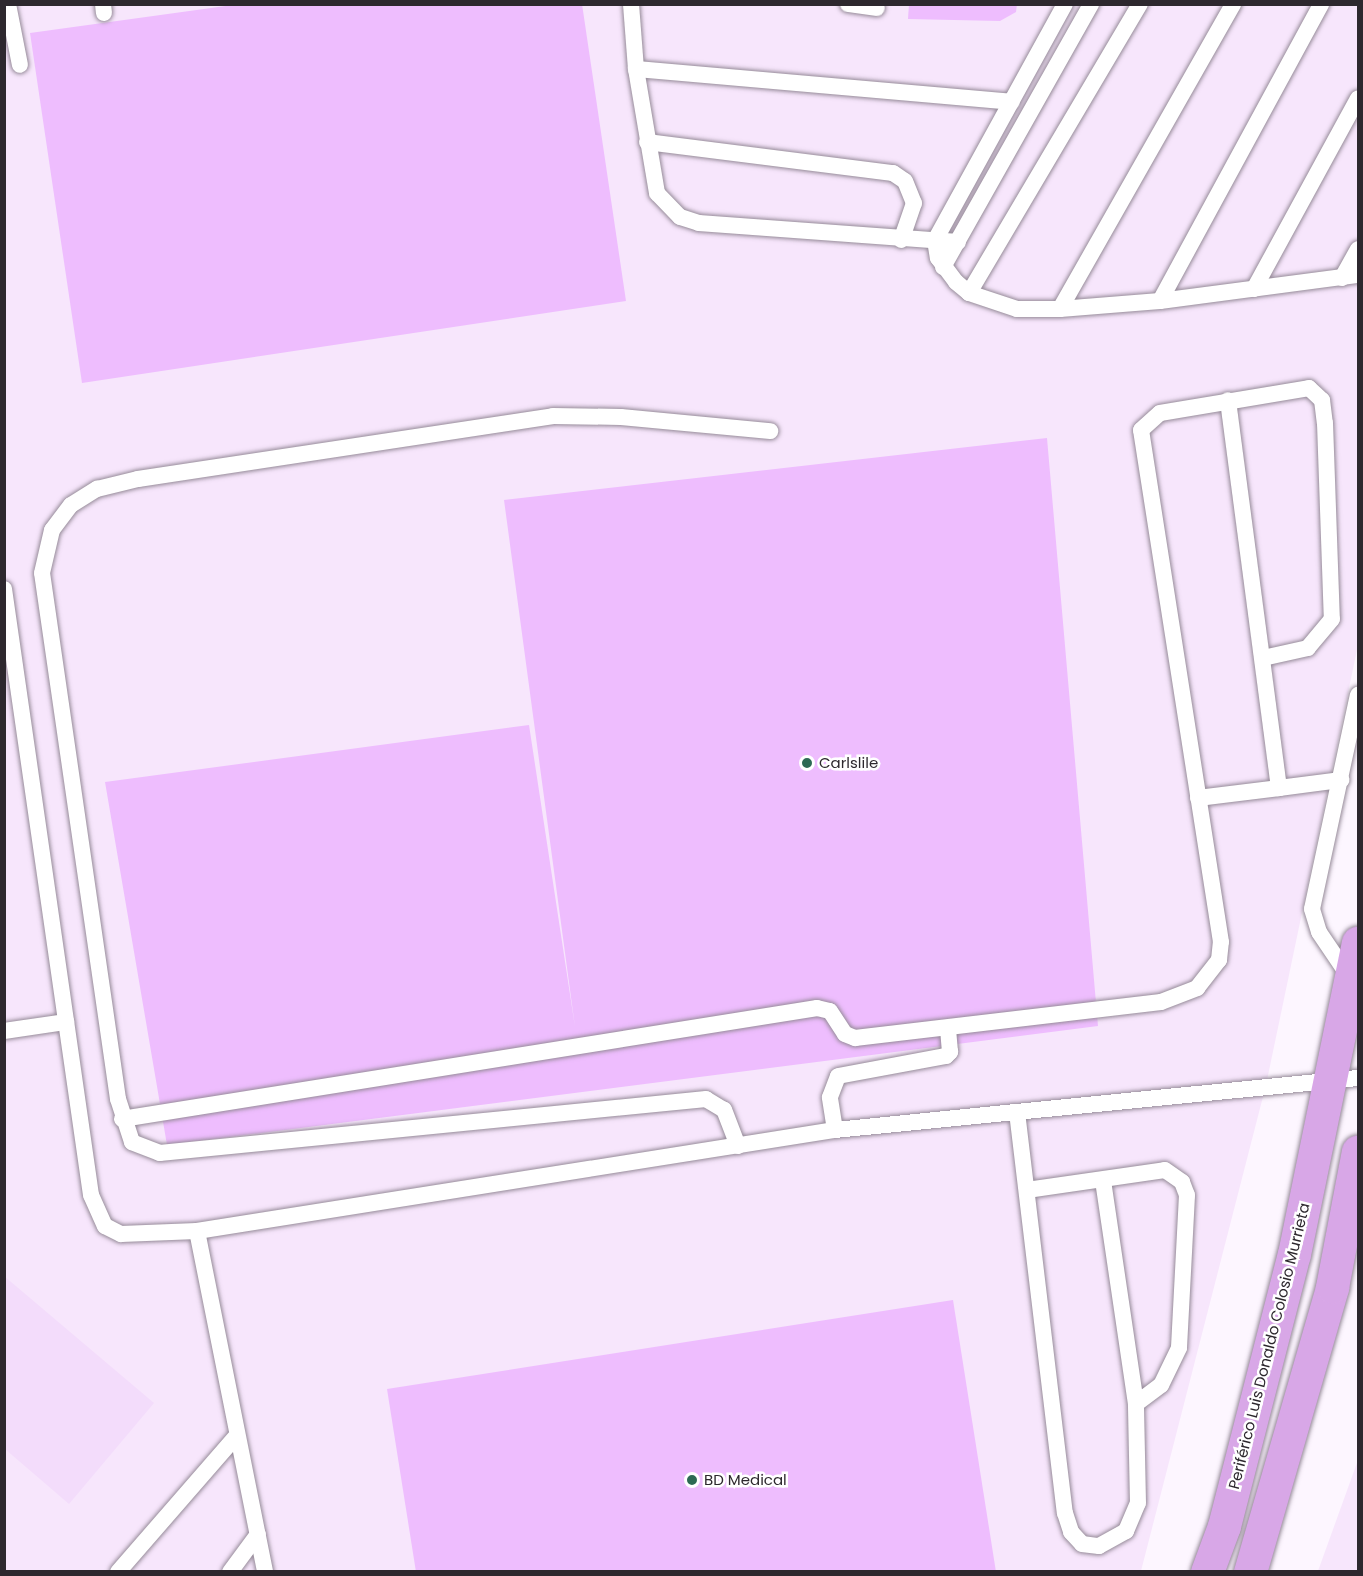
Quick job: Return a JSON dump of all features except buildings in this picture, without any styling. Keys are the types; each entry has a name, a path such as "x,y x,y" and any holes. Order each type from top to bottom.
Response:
{"main road":[{"name":"Periférico Luis Donaldo Colosio Murrieta","path":"1207,1572 1224,1526 1294,1254 1344,1078 1359,942"},
{"path":"1250,1572 1332,1287 1359,1151"}],"lane":[{"path":"8,4 20,65"},
{"path":"631,4 636,69 657,193 680,217 699,223 901,240 958,242"},
{"path":"848,4 877,8"},
{"path":"1065,4 935,240 943,267 969,293 1017,309 1060,309 1160,302 1359,275"},
{"path":"943,267 1092,4"},
{"path":"969,293 1140,4"},
{"path":"1060,309 1233,4"},
{"path":"1160,302 1321,4"},
{"path":"636,69 1012,102"},
{"path":"1254,289 1359,98"},
{"path":"647,142 893,173 910,188 914,202 901,240"},
{"path":"1341,278 1359,249"},
{"path":"122,1119 817,1008 830,1011 845,1034 855,1038 948,1029 1161,1002 1197,988 1219,960 1221,942 1141,430 1160,412 1309,388 1322,400 1325,423 1332,619 1308,648 1263,658"},
{"path":"1228,400 1279,788"},
{"path":"738,1146 724,1110 706,1099 160,1153 132,1142 122,1119 42,573 52,530 71,505 97,489 138,479 553,416 621,417 770,431"},
{"path":"4,590 95,1211 105,1226 121,1234 197,1231 835,1130 1344,1078"},
{"path":"1355,983 1319,932 1312,909 1359,695"},
{"path":"1198,798 1341,780"},
{"path":"4,1031 66,1022"},
{"path":"835,1130 830,1097 838,1076 945,1056 950,1052 948,1029"},
{"path":"1017,1112 1065,1513 1071,1532 1082,1544 1099,1546 1117,1539 1138,1503 1136,1404 1103,1180"},
{"path":"1027,1190 1165,1170 1182,1182 1187,1195 1179,1348 1161,1385 1136,1404"},
{"path":"197,1231 265,1572"},
{"path":"118,1572 237,1435"},
{"path":"230,1572 258,1533"}],"shaded area":[{"path":"5,5 1358,5 1358,645 1266,1085 1141,1571 5,1572"},
{"path":"4,1276 154,1403 69,1504 5,1449"},
{"path":"1358,1460 1358,1571 1318,1571"}],"place":[{"name":"Carlslile","path":"807,763"},
{"name":"BD Medical","path":"692,1480"}]}
